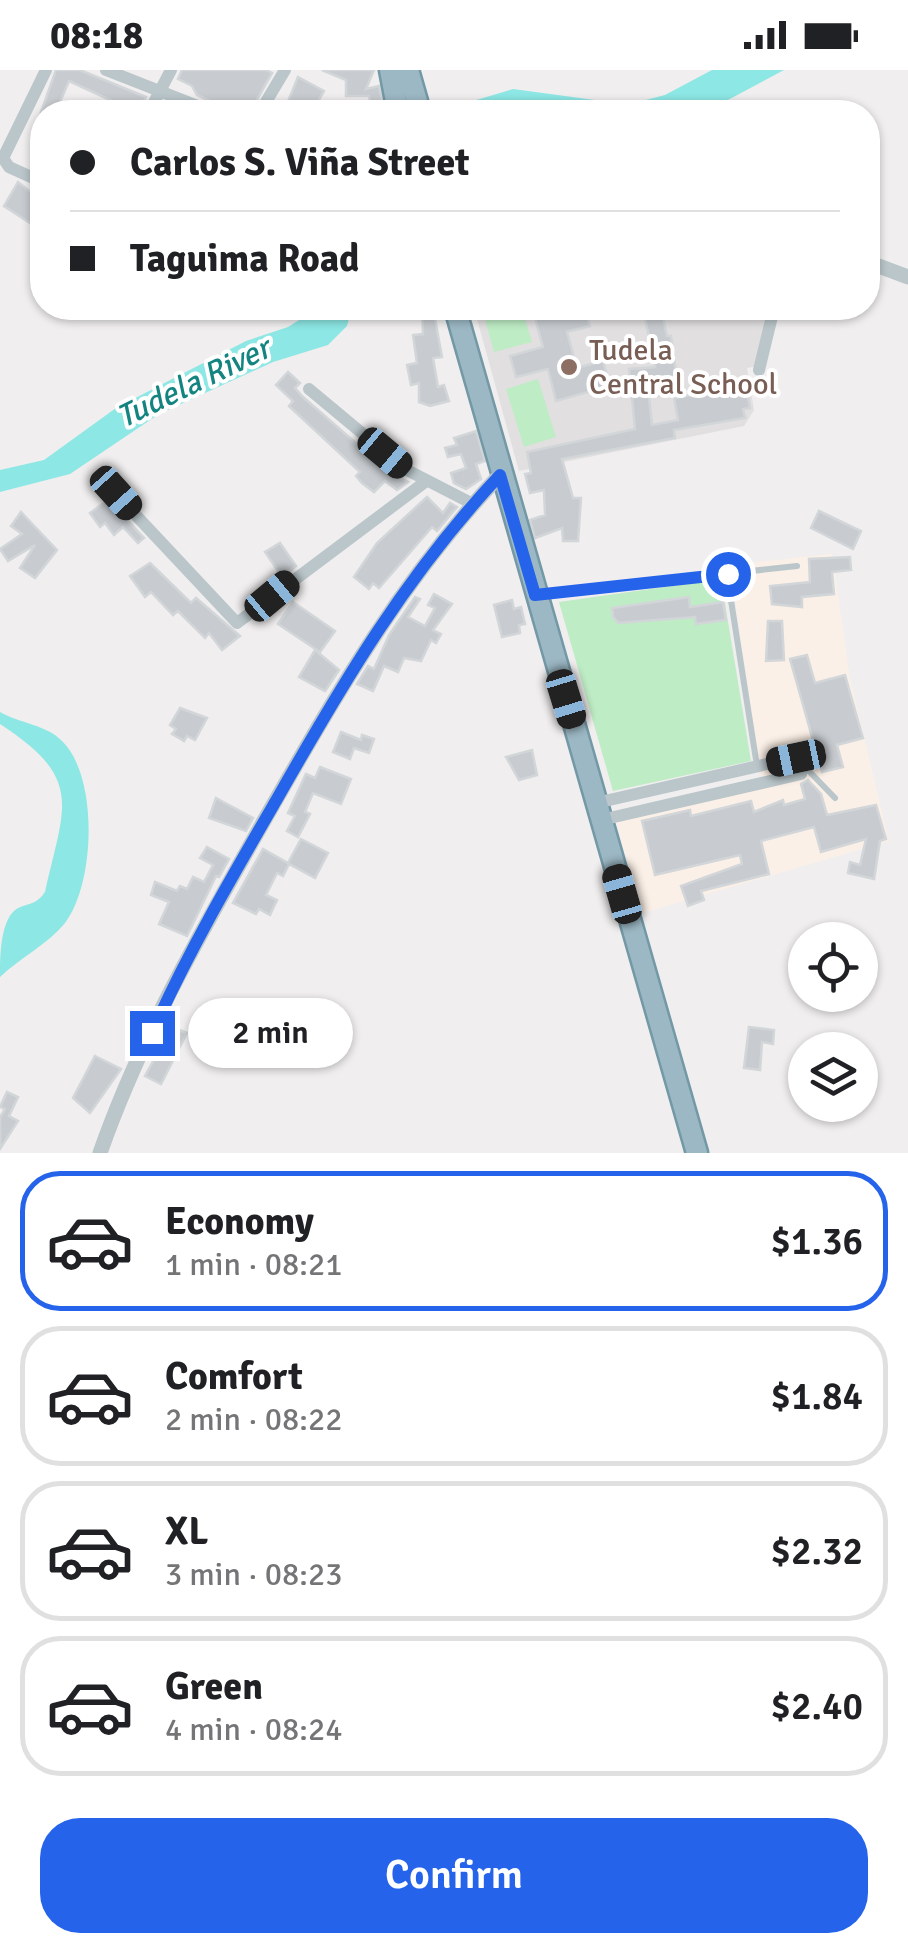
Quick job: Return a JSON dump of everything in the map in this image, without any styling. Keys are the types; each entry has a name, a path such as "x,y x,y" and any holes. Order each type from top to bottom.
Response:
{"highway":[{"path":"390,70 404,100"},
{"path":"408,70 408,100"},
{"path":"458,320 697,1153"}],"street":[{"path":"31,100 46,70"},
{"path":"106,70 182,100"},
{"path":"155,100 171,70"},
{"path":"267,100 285,70"},
{"path":"30,102 8,146 6,165 30,176"},
{"path":"880,266 908,276"},
{"path":"758,370 771,320"},
{"path":"309,389 424,482 473,504"},
{"path":"100,1153 202,931 354,665 401,592 500,475"},
{"path":"116,493 237,623 424,482"},
{"path":"798,757 805,767 801,774 599,812 798,757"}],"lane":[{"path":"535,595 797,566"},
{"path":"728,574 757,766"},
{"path":"805,767 835,798"}],"shaded area":[{"name":"Tudela Central School","path":"477,320 768,320 758,366 747,368 754,410 744,426 519,471"},
{"path":"832,554 850,679 889,841 642,913 616,822 762,785 730,565"}],"green space":[{"path":"485,320 526,320 532,342 494,352"},
{"path":"538,379 556,437 524,447 506,389"},
{"path":"721,579 751,761 613,791 559,602"}],"water":[{"path":"712,70 784,70 728,100 646,100 665,95"},
{"path":"513,89 595,100 476,100"},
{"name":"Tudela River","path":"299,320 349,320 328,345 273,362 159,414 70,474 0,492 0,470 44,460 116,408 246,341"},
{"path":"0,712 49,731 62,741 82,779 89,831 82,883 65,923 0,977 2,939 8,920 18,908 36,901 45,892 62,816 62,796 46,761 0,724"}],"building":[{"path":"56,70 80,70 146,97 110,100 69,81 61,100 45,100"},
{"path":"182,70 272,73 257,100 208,100 178,79"},
{"path":"322,70 374,70 366,89 379,86 382,100 346,96 346,80"},
{"path":"298,77 324,91 319,100 289,100"},
{"path":"18,182 30,192 30,223 4,206"},
{"path":"422,320 435,320 442,357 433,358 438,387 444,385 449,401 430,406 419,402 419,383 411,385 407,365 417,363 413,335 423,334"},
{"path":"535,320 588,320 590,326 567,332 577,368 603,361 610,386 556,401 548,369 516,377 510,356 543,347"},
{"path":"645,320 664,320 667,336 671,336 679,394 649,397 652,425 678,420 674,398 746,386 750,408 743,409 745,418 674,430 675,438 562,459 573,498 581,498 578,541 563,541 562,528 535,538 530,520 545,515 544,490 530,493 525,474 531,473 527,452 635,429 629,369 655,367"},
{"path":"288,372 300,383 295,388 303,397 389,472 408,482 397,490 385,481 374,492 362,483 356,476 360,472 289,406 293,401 276,385"},
{"path":"476,431 485,461 476,464 481,479 466,489 454,483 451,473 466,468 461,454 448,457 445,448 457,445 454,438"},
{"path":"427,497 443,513 450,503 457,507 437,531 432,527 379,588 373,583 369,589 354,577 377,543"},
{"path":"108,500 144,538 138,543 123,527 114,535 105,523 100,527 90,513"},
{"path":"819,511 861,531 853,549 811,528"},
{"path":"21,512 57,550 35,578 20,568 35,545 8,561 0,549 22,534 11,526"},
{"path":"280,543 296,566 282,577 265,552"},
{"path":"850,557 851,570 832,572 834,594 802,597 802,607 772,604 770,586 810,582 809,559"},
{"path":"150,563 191,603 196,598 240,636 222,650 209,633 205,638 178,611 173,615 151,592 145,597 130,576"},
{"path":"434,594 452,604 433,630 441,634 436,643 431,640 421,661 404,658 398,672 384,666 373,691 357,684 368,666 374,669 389,635 415,597 420,599 408,617 425,626 435,608 428,605"},
{"path":"689,597 690,607 723,602 726,620 696,624 695,617 618,623 613,617 612,608"},
{"path":"512,600 514,609 521,607 525,624 519,625 520,633 502,637 494,605"},
{"path":"293,602 335,631 320,652 278,624"},
{"path":"768,621 782,621 784,660 766,661"},
{"path":"315,650 339,670 325,691 299,677"},
{"path":"807,655 815,683 845,675 863,738 837,745 843,767 822,772 790,659"},
{"path":"180,708 207,718 195,740 187,736 184,741 172,734 176,729 170,725"},
{"path":"341,732 361,740 362,735 374,739 369,753 354,748 350,759 333,752"},
{"path":"532,750 537,775 519,780 506,757"},
{"path":"320,767 351,779 341,804 313,793 305,812 310,814 298,837 287,831 295,816 288,813 306,774 315,778"},
{"path":"808,780 821,794 827,815 876,805 886,839 880,841 874,879 848,873 850,862 860,865 866,839 821,852 814,827 761,841 769,874 701,891 704,900 688,906 681,886 742,864 740,855 655,875 642,821 690,810 691,816 751,801 754,812 783,800 784,805 805,799 801,784"},
{"path":"216,798 253,818 246,831 209,818"},
{"path":"301,839 328,853 315,878 289,864 283,876 277,873 266,895 277,900 270,915 259,909 256,914 233,903 263,849 288,863"},
{"path":"207,847 229,859 216,876 187,936 159,924 169,902 151,895 155,882 177,891 180,886 187,889 193,877 204,882 213,865 200,858"},
{"path":"172,1027 187,1033 161,1084 145,1076"},
{"path":"749,1027 774,1030 773,1044 762,1042 760,1070 744,1068"},
{"path":"95,1056 121,1069 90,1113 73,1098"},
{"path":"7,1092 18,1097 9,1116 18,1121 0,1149 0,1117 5,1109 0,1107"}],"place":[{"name":"Tudela Central School","path":"569,367"}],"route":[{"path":"152,1033 211,914 354,665 401,592 500,475 535,595 728,574"}]}
